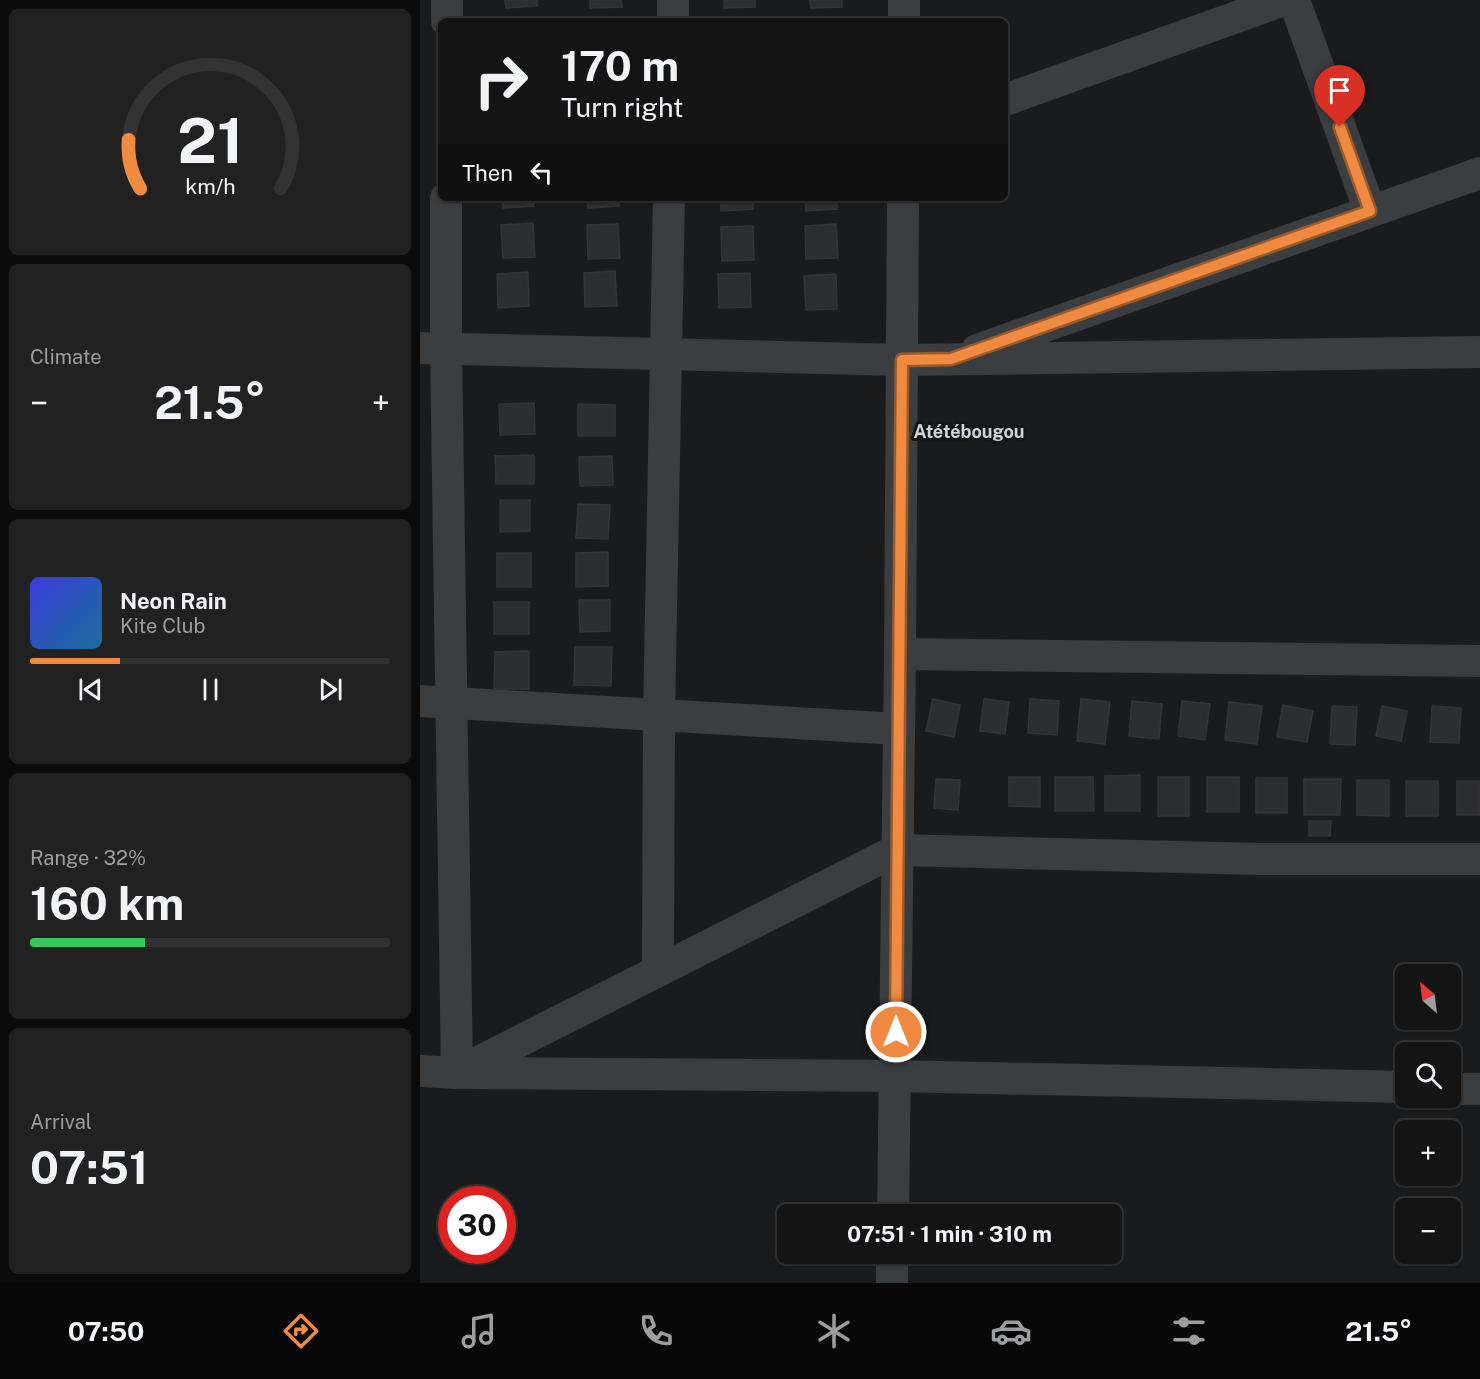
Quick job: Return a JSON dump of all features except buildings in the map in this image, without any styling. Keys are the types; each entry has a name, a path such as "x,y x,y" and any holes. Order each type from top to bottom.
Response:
{"street":[{"path":"447,0 447,18"},
{"path":"673,18 674,0"},
{"path":"904,0 904,18"},
{"path":"1008,99 1284,0"},
{"path":"1294,0 1370,211"},
{"path":"951,359 1480,172"},
{"path":"446,201 433,348 451,703 457,1073"},
{"path":"658,971 659,715 669,201"},
{"path":"893,1204 903,201"},
{"path":"433,348 902,360 1480,352"},
{"path":"900,654 1480,661"},
{"path":"420,701 898,729"},
{"path":"457,1073 897,850 1259,859 1480,859"},
{"path":"420,1071 894,1076 1395,1088"},
{"path":"1461,1089 1480,1089"},
{"path":"892,1264 892,1283"}],"district":[{"name":"Atétébougou","path":"969,432"}],"route":[{"path":"896,1032 902,360 951,359 1370,211 1340,127"}]}
